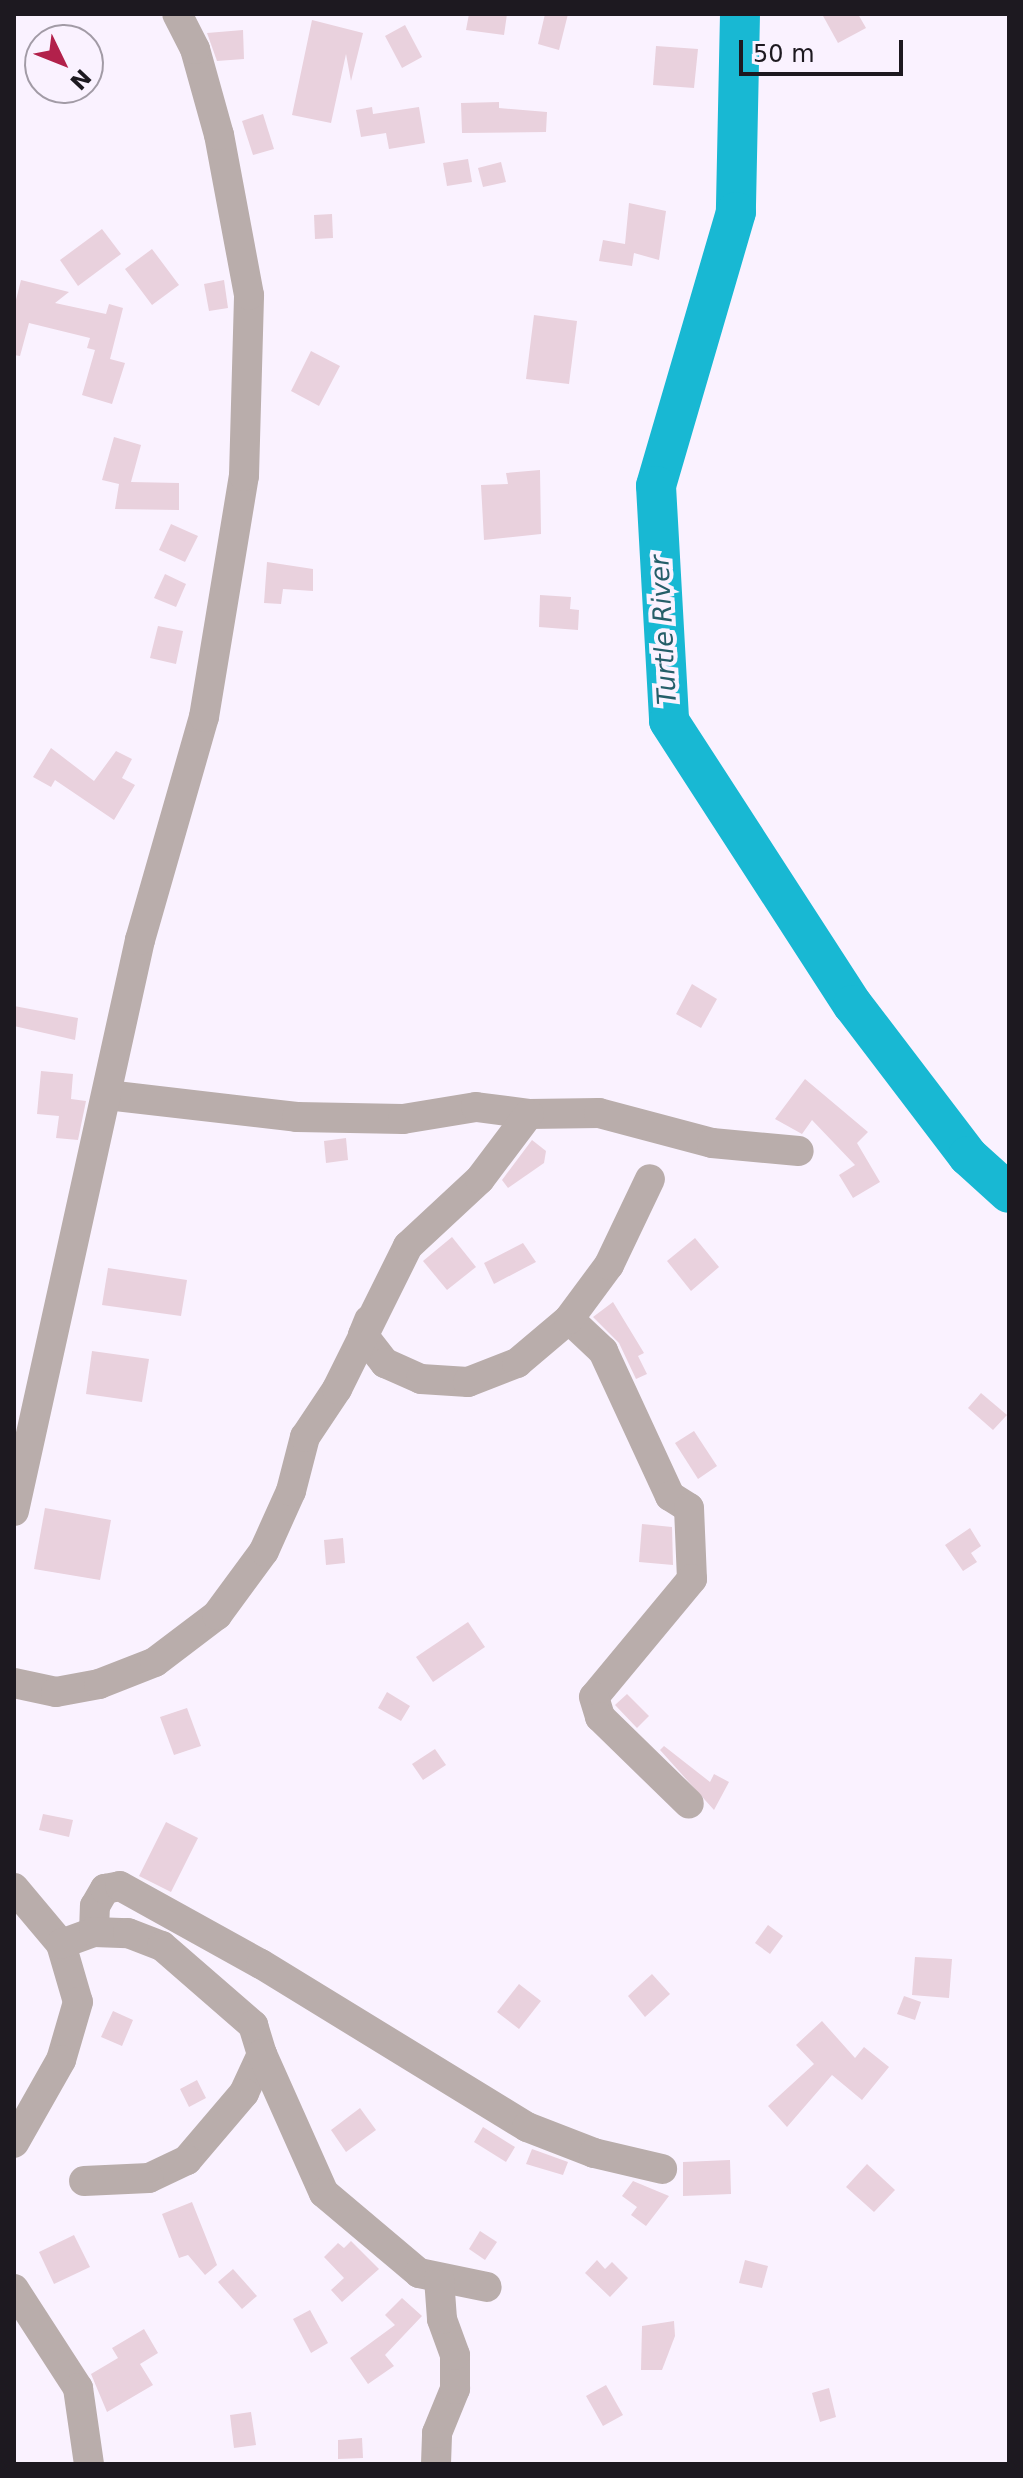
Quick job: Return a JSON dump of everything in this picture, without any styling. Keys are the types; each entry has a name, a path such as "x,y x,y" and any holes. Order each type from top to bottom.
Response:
{"street":[{"path":"14,1511 140,940 204,717 244,476 249,295 219,135 195,49 177,14"},
{"path":"107,1095 297,1117 403,1119 476,1107 529,1114 599,1113 712,1143 799,1151"},
{"path":"14,1683 56,1692 99,1684 155,1662 217,1615 264,1551 291,1491 305,1437 337,1389 376,1304 408,1246 480,1179 529,1114"},
{"path":"376,1304 363,1335 385,1363 421,1379 468,1382 517,1363 569,1319 609,1265 650,1179"},
{"path":"569,1319 603,1351 670,1496 689,1508 692,1579 594,1697 600,1717 689,1804"},
{"path":"94,1932 95,1906 105,1889 120,1886 261,1964 527,2127 594,2153 662,2169"},
{"path":"14,1888 61,1944 74,1976 74,2025 61,2060 14,2143"},
{"path":"61,1944 94,1932 128,1933 162,1946 253,2025 262,2054 324,2193 419,2273 487,2287"},
{"path":"84,2181 149,2178 187,2160 244,2093 262,2054"},
{"path":"436,2464 437,2433 455,2389 455,2355 442,2319 439,2278"},
{"path":"14,2289 78,2388 89,2464"}],"building":[{"path":"469,14 507,14 504,35 466,30"},
{"path":"545,14 568,14 559,50 538,44"},
{"path":"822,14 858,14 866,28 838,43"},
{"path":"312,20 363,33 351,81 346,54 331,123 292,115"},
{"path":"405,25 422,57 402,68 385,36"},
{"path":"243,30 244,59 217,61 207,33"},
{"path":"656,46 698,49 694,88 653,85"},
{"path":"499,102 499,108 547,112 546,132 462,133 461,103"},
{"path":"372,107 373,114 419,107 425,143 389,149 386,133 361,137 356,110"},
{"path":"263,114 274,149 253,155 242,121"},
{"path":"468,159 472,182 447,186 443,163"},
{"path":"501,162 506,182 483,187 478,168"},
{"path":"629,203 666,211 659,260 634,253 632,266 599,261 603,240 625,244"},
{"path":"332,214 333,238 315,239 314,215"},
{"path":"102,229 121,254 78,286 60,260"},
{"path":"152,249 179,285 152,305 125,269"},
{"path":"21,280 69,292 55,303 106,314 109,304 123,308 110,359 125,363 112,404 82,395 95,350 87,348 90,338 29,323 20,356 14,355 14,308"},
{"path":"224,280 228,308 209,311 204,284"},
{"path":"534,315 577,321 569,384 526,379"},
{"path":"311,351 340,366 319,406 291,391"},
{"path":"114,437 141,445 131,482 179,483 179,510 115,509 119,484 102,480"},
{"path":"540,470 541,534 484,540 481,485 508,484 506,473"},
{"path":"171,524 198,536 185,562 159,550"},
{"path":"267,562 313,569 313,591 283,589 281,604 264,603"},
{"path":"165,574 186,584 176,607 154,598"},
{"path":"540,595 571,597 570,609 579,610 578,630 539,627"},
{"path":"158,626 183,631 176,664 150,658"},
{"path":"51,748 94,781 116,751 132,759 122,778 135,785 114,820 55,780 51,787 33,777"},
{"path":"692,984 717,999 701,1028 676,1014"},
{"path":"14,1006 78,1018 75,1040 14,1026"},
{"path":"41,1071 73,1074 71,1099 86,1101 78,1140 56,1138 59,1116 37,1114"},
{"path":"805,1079 868,1132 857,1143 880,1182 853,1198 839,1175 855,1165 812,1120 802,1134 775,1119"},
{"path":"346,1138 348,1160 326,1163 324,1141"},
{"path":"532,1140 546,1151 544,1163 508,1188 502,1180"},
{"path":"452,1237 476,1267 447,1290 423,1261"},
{"path":"695,1238 719,1267 691,1291 667,1261"},
{"path":"523,1243 536,1262 494,1284 484,1263"},
{"path":"108,1268 187,1280 181,1316 102,1305"},
{"path":"613,1302 644,1353 638,1356 647,1374 636,1379 619,1343 593,1317"},
{"path":"92,1351 149,1359 142,1402 86,1394"},
{"path":"981,1393 1007,1415 993,1430 968,1408"},
{"path":"694,1431 717,1466 698,1479 675,1443"},
{"path":"45,1508 111,1520 100,1580 34,1569"},
{"path":"642,1524 672,1527 673,1565 639,1562"},
{"path":"970,1528 981,1546 971,1553 977,1562 963,1571 945,1545"},
{"path":"343,1538 345,1563 326,1565 324,1540"},
{"path":"468,1622 485,1647 433,1682 416,1657"},
{"path":"387,1692 410,1706 401,1721 378,1708"},
{"path":"627,1694 649,1716 637,1728 615,1705"},
{"path":"187,1708 201,1746 174,1755 160,1717"},
{"path":"664,1746 710,1782 714,1774 729,1782 714,1810 660,1750"},
{"path":"435,1749 446,1765 423,1780 412,1764"},
{"path":"43,1814 73,1820 69,1837 39,1830"},
{"path":"166,1822 198,1838 171,1892 139,1876"},
{"path":"768,1925 783,1936 770,1954 755,1943"},
{"path":"915,1957 952,1959 949,1998 912,1995"},
{"path":"652,1974 670,1994 645,2017 628,1996"},
{"path":"519,1984 541,2001 519,2029 497,2012"},
{"path":"904,1996 921,2002 915,2020 897,2014"},
{"path":"113,2011 133,2020 122,2046 101,2037"},
{"path":"822,2021 855,2058 864,2047 889,2067 862,2100 832,2075 787,2127 768,2106 814,2064 796,2045"},
{"path":"197,2080 206,2098 189,2107 180,2089"},
{"path":"360,2108 376,2130 346,2152 331,2130"},
{"path":"483,2127 515,2147 506,2162 474,2142"},
{"path":"532,2149 568,2162 563,2175 526,2164"},
{"path":"730,2160 731,2194 683,2196 683,2162"},
{"path":"867,2164 895,2190 874,2212 846,2187"},
{"path":"633,2181 669,2196 646,2226 631,2215 637,2207 622,2196"},
{"path":"192,2202 217,2265 205,2275 188,2255 179,2258 162,2214"},
{"path":"480,2231 497,2242 485,2260 469,2249"},
{"path":"74,2235 90,2267 54,2284 39,2252"},
{"path":"351,2241 379,2269 342,2302 331,2290 344,2278 324,2257 338,2243 344,2248"},
{"path":"597,2260 605,2269 612,2262 628,2278 610,2297 585,2273"},
{"path":"745,2260 768,2266 762,2288 739,2283"},
{"path":"233,2269 257,2296 242,2309 218,2282"},
{"path":"402,2298 422,2316 385,2355 394,2366 368,2384 350,2358 395,2325 385,2315"},
{"path":"310,2310 328,2343 311,2353 293,2319"},
{"path":"674,2321 675,2336 662,2370 641,2370 642,2326"},
{"path":"144,2329 158,2353 140,2364 153,2385 107,2412 91,2374 118,2358 112,2348"},
{"path":"606,2385 623,2415 603,2426 586,2396"},
{"path":"829,2388 836,2417 820,2422 812,2393"},
{"path":"251,2412 256,2445 234,2448 230,2415"},
{"path":"362,2438 363,2458 338,2459 338,2440"}],"waterway":[{"name":"Turtle River","path":"740,14 736,212 656,486 669,721 853,1005 968,1156 1009,1193"}]}
